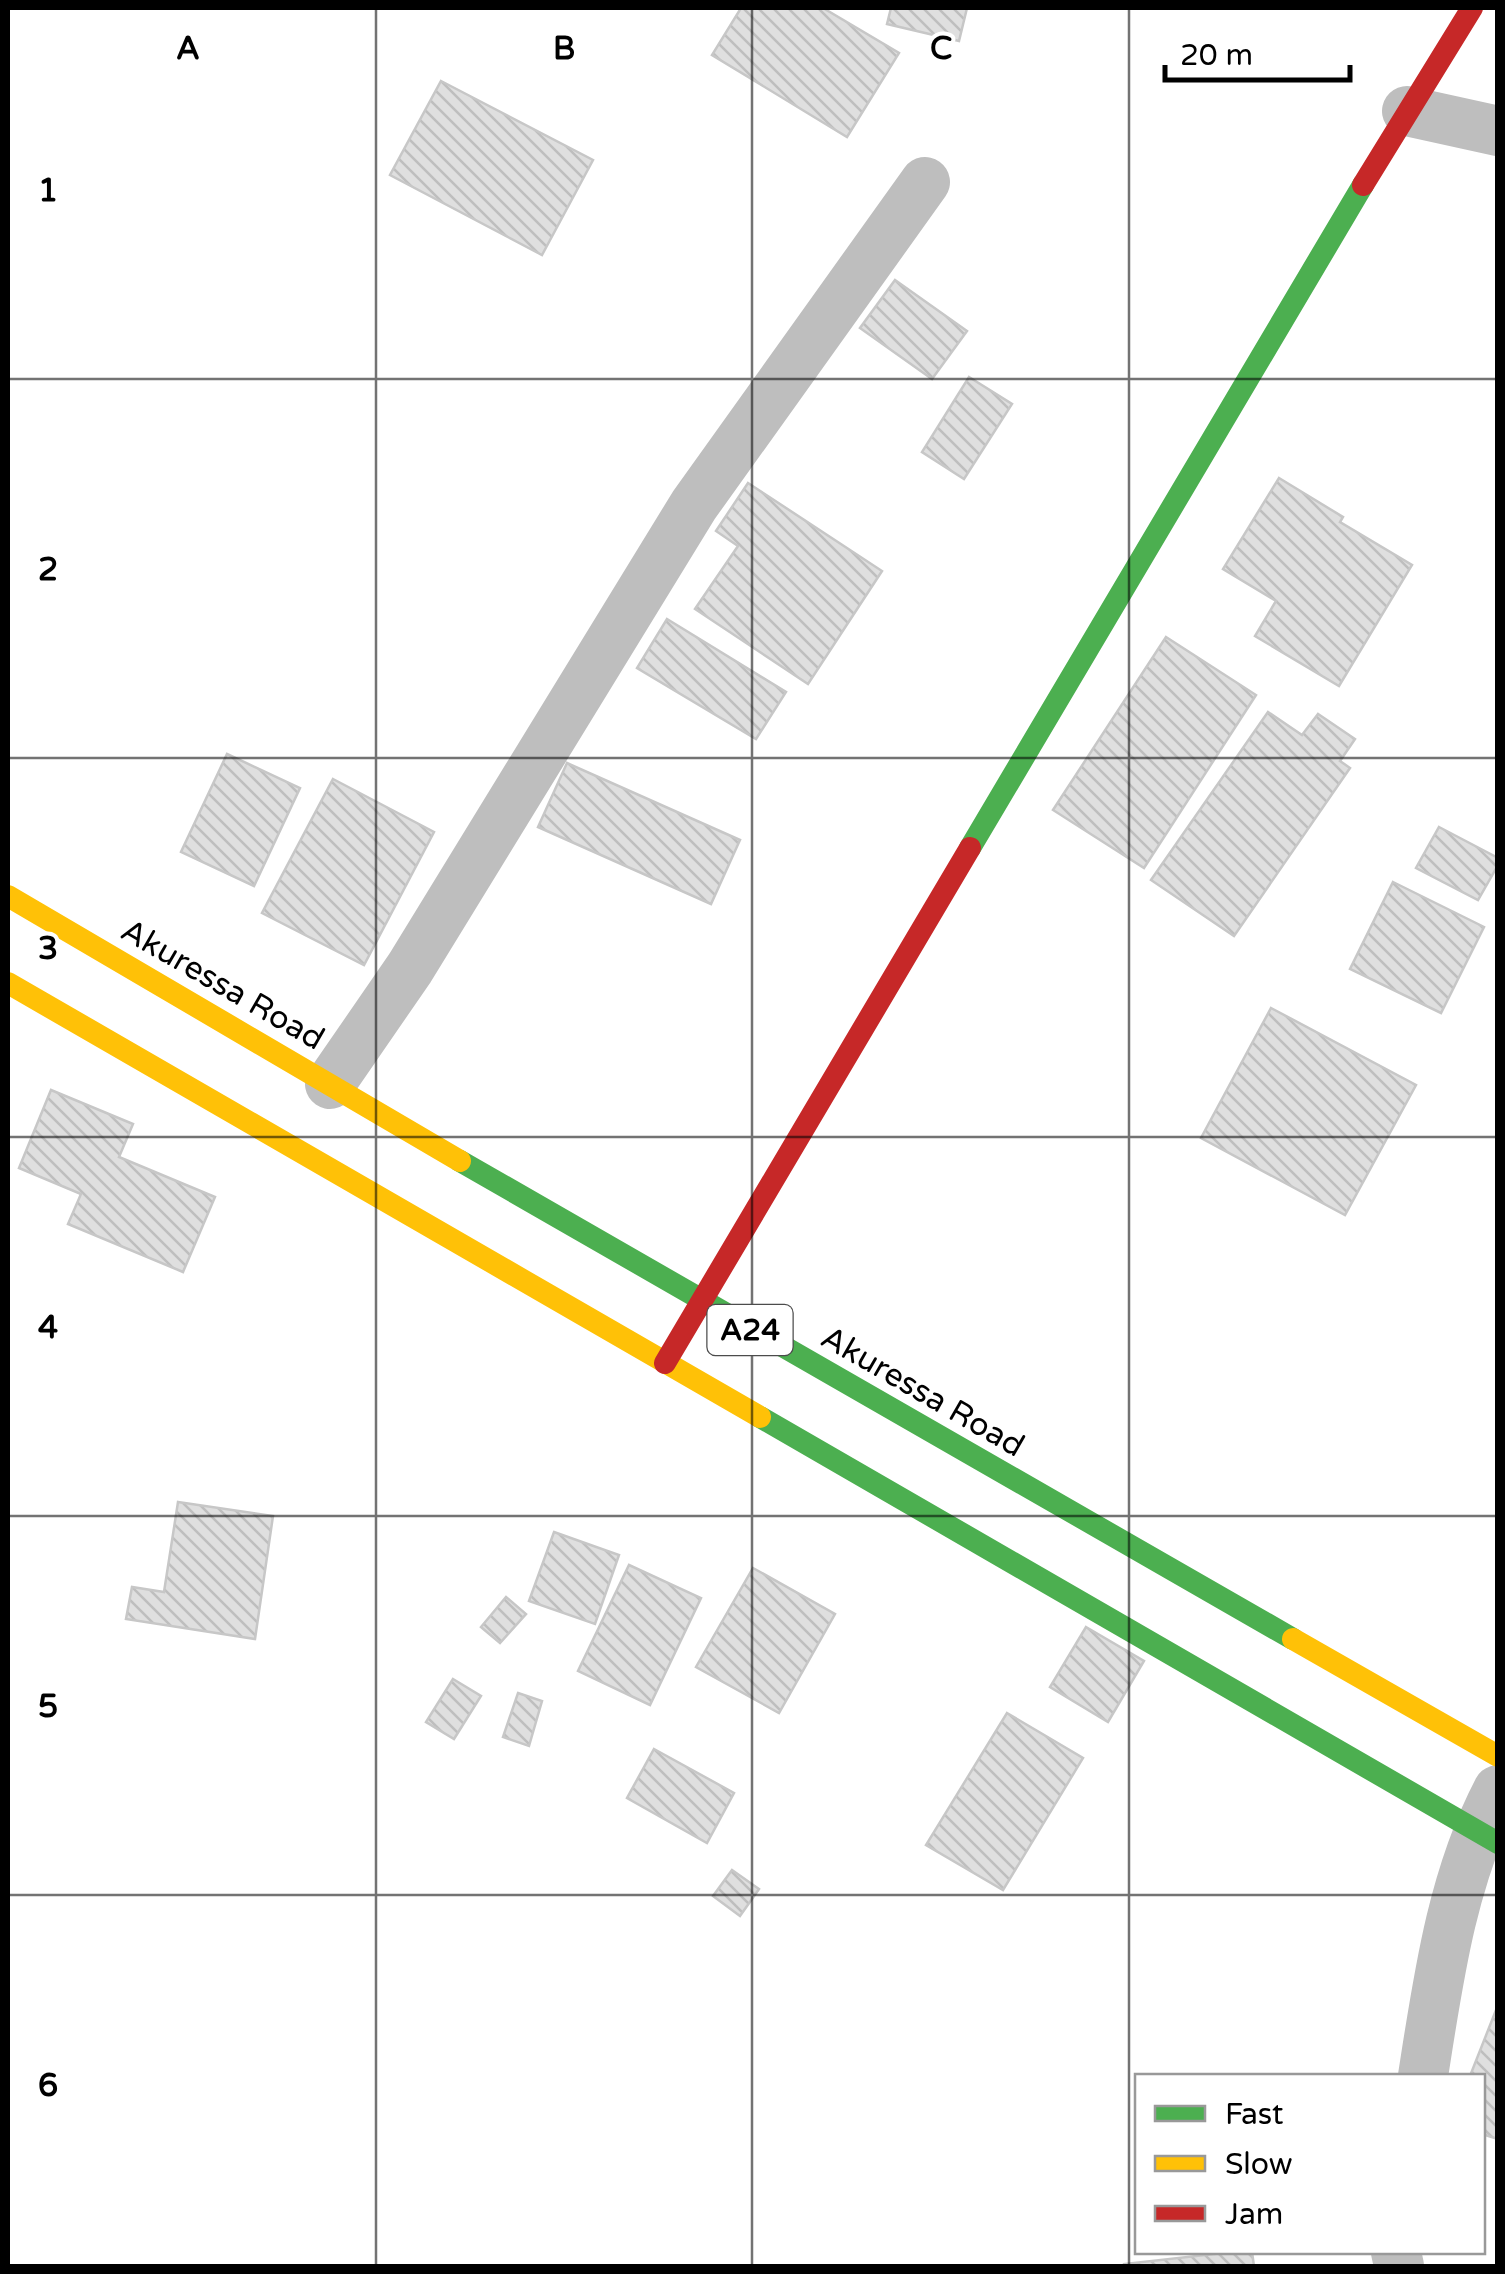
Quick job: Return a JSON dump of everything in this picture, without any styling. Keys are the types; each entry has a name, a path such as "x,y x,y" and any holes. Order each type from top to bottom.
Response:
{"main road":[{"path":"664,1363 1407,111 1472,8"},
{"name":"Akuressa Road","path":"8,896 702,1302 1498,1756"},
{"name":"A24","path":"8,982 664,1363 1490,1822"}],"street":[{"path":"1407,111 1498,131"},
{"path":"330,1084 410,968 694,504 926,182"},
{"path":"1423,2074 1440,1969 1490,1822"}],"building":[{"path":"741,8 823,8 899,53 847,137 712,55"},
{"path":"891,8 967,8 959,41 887,24"},
{"path":"441,81 593,160 542,255 390,175"},
{"path":"895,280 967,331 932,379 860,328"},
{"path":"969,377 1012,404 964,479 922,452"},
{"path":"1279,478 1343,517 1340,522 1412,565 1339,686 1255,636 1276,601 1223,569"},
{"path":"748,483 882,571 808,684 695,609 738,546 716,531"},
{"path":"667,619 786,692 756,739 637,668"},
{"path":"1166,637 1256,695 1144,868 1053,810"},
{"path":"1268,712 1302,735 1318,714 1355,739 1340,761 1350,768 1234,936 1151,880"},
{"path":"227,754 300,788 254,886 181,852"},
{"path":"567,763 740,840 711,904 538,827"},
{"path":"333,779 434,832 364,965 262,913"},
{"path":"1439,827 1498,858 1498,865 1478,900 1416,868"},
{"path":"1393,882 1484,927 1441,1013 1350,969"},
{"path":"1271,1008 1416,1085 1345,1215 1201,1138"},
{"path":"51,1090 133,1124 119,1157 215,1197 183,1272 68,1224 81,1194 19,1168"},
{"path":"178,1502 273,1516 255,1639 126,1619 132,1587 164,1592"},
{"path":"554,1532 619,1555 595,1624 529,1601"},
{"path":"629,1565 701,1598 650,1705 578,1671"},
{"path":"753,1568 835,1614 779,1713 696,1667"},
{"path":"506,1597 526,1614 500,1643 481,1627"},
{"path":"1086,1627 1144,1661 1108,1722 1050,1687"},
{"path":"453,1679 481,1696 454,1739 426,1722"},
{"path":"518,1693 542,1701 529,1746 503,1737"},
{"path":"1007,1713 1083,1758 1003,1890 926,1845"},
{"path":"654,1749 734,1793 707,1843 627,1798"},
{"path":"732,1870 759,1889 740,1916 713,1896"},
{"path":"1498,2005 1498,2139 1485,2135 1485,2074 1471,2074"},
{"path":"1252,2254 1254,2266 1124,2266"}],"traffic: fast":[{"path":"970,848 1363,185"},
{"path":"460,1161 1293,1639"},
{"path":"760,1417 1498,1843"}],"traffic: slow":[{"path":"8,896 460,1161"},
{"path":"8,983 760,1417"},
{"path":"1293,1639 1498,1756"}],"traffic: jam":[{"path":"1363,185 1472,8"},
{"path":"665,1363 970,848"}]}
